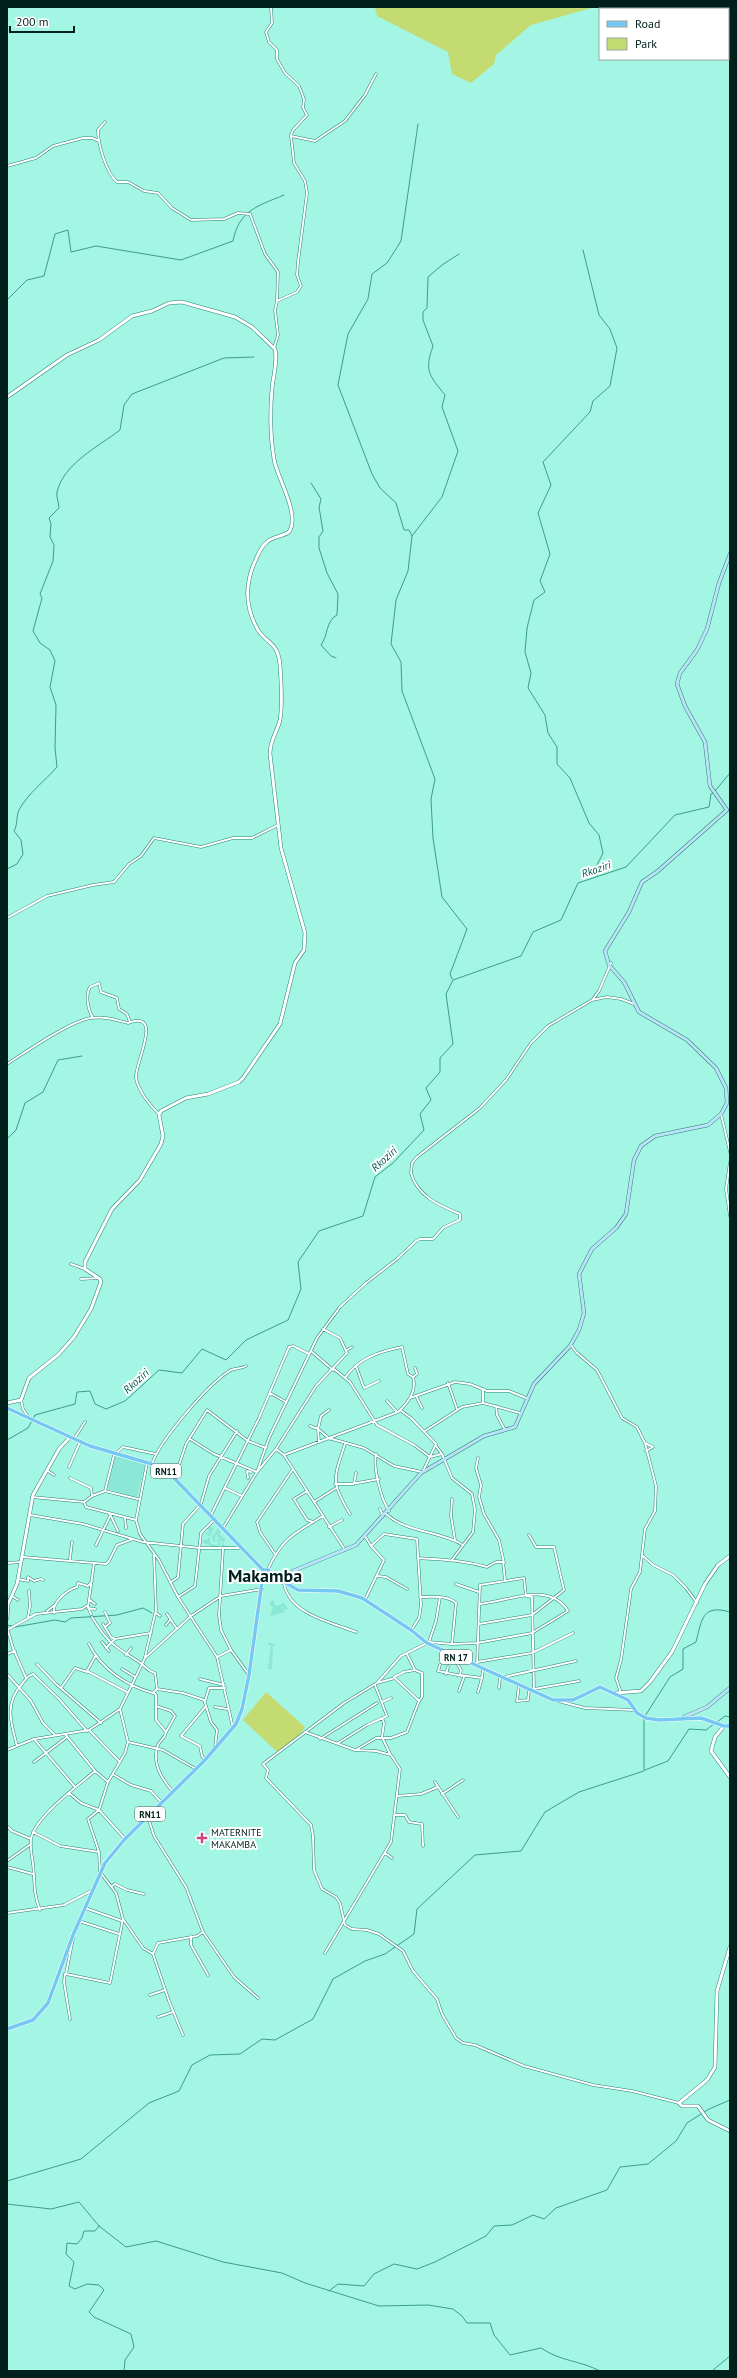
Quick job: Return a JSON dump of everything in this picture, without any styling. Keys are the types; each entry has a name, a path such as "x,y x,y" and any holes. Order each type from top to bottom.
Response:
{"main road":[{"path":"727,1103 725,1084 713,1064 687,1040 639,1012 624,982 606,957 606,946 626,918 642,882 658,871 729,809 717,797 710,786 705,742 682,700 677,684 680,673 697,650 707,629 718,583 730,554"},
{"path":"284,1583 293,1571 345,1551 356,1545 422,1473 484,1436 506,1431 515,1427 526,1398 536,1382 571,1345 583,1317 579,1274 592,1249 616,1228 626,1214 634,1160 641,1146 655,1136 707,1126 721,1114 730,1098"},
{"name":"RN11","path":"7,1408 80,1442 114,1455 152,1464 171,1475 201,1504 266,1573 241,1715 234,1729 205,1760 125,1839 100,1872 78,1921 48,2003 33,2020 7,2029"},
{"name":"RN 17","path":"266,1573 298,1590 346,1592 365,1600 428,1642 452,1655 477,1664 500,1678 558,1701"},
{"path":"558,1701 573,1700 600,1686 628,1700 636,1710 646,1718 659,1720 684,1717 701,1718 724,1726 730,1726"},
{"path":"684,1717 707,1707 730,1688"}],"street":[{"path":"271,7 272,23 266,32 267,37 277,50 277,59 285,73 299,86 304,101 303,108 307,115 293,130 290,136 294,163 305,181 307,193 297,275 301,286 297,292 277,301"},
{"path":"290,136 315,141 338,127 365,95 376,74"},
{"path":"106,122 98,130 100,142 107,163 116,181 128,182 144,191 155,192 172,208 191,220 224,219 240,212 250,214 265,254 278,272 277,301 274,310 278,335 274,348 276,372 272,387 271,444 274,464 286,492 291,526 289,532 273,538 262,547 250,573 247,590 248,604 256,625 275,648 280,664 281,712 279,722 270,743 281,848 305,933 304,950 295,963 291,974 282,1019 261,1054 239,1082 206,1094 186,1098 159,1114"},
{"path":"7,166 36,158 53,146 83,138 92,138 100,142"},
{"path":"7,397 67,355 99,340 132,316 152,311 169,303 182,302 235,317 252,327 274,348"},
{"path":"7,918 47,896 93,884 114,882 129,864 142,856 154,838 201,847 233,838 252,838 279,824"},
{"path":"257,1472 286,1402 310,1351 323,1329 340,1307 366,1283 403,1254 416,1241 433,1239 444,1227 460,1220 460,1214 439,1206 422,1191 412,1176 411,1166 420,1153 479,1109 506,1080 535,1038 548,1026 592,1000 599,991 610,964"},
{"path":"93,1018 88,1005 88,989 99,983 101,992 116,998 119,1009 127,1014 130,1022"},
{"path":"592,1000 607,998 634,1004"},
{"path":"7,1064 53,1035 93,1018 112,1018 130,1022 138,1020 144,1025 145,1046 137,1068 136,1079 159,1114 163,1136 161,1144 140,1180 112,1209 89,1251 84,1264 85,1269"},
{"path":"476,1106 479,1109"},
{"path":"721,1114 730,1152"},
{"path":"730,1162 726,1189 730,1216"},
{"path":"30,1419 23,1409 21,1400 28,1378 58,1355 82,1324 101,1285 99,1278 85,1269 71,1264"},
{"path":"81,1279 99,1278"},
{"path":"323,1329 340,1338 347,1350"},
{"path":"571,1345 576,1352 596,1369 622,1418 635,1425 644,1443 656,1489 654,1515 644,1533 640,1572 631,1589 621,1660 616,1678 621,1693"},
{"path":"211,1515 248,1441 289,1347 293,1346 309,1354"},
{"path":"223,1528 257,1472 276,1449 317,1385 347,1353 347,1350 352,1347"},
{"path":"284,1455 330,1439 373,1420 397,1412 410,1398 415,1388 413,1378 408,1375 402,1347 379,1351 356,1366 345,1378"},
{"path":"310,1351 345,1378 377,1425 414,1445 430,1457"},
{"path":"152,1464 156,1454 187,1411 226,1374 246,1366"},
{"path":"356,1366 364,1388 379,1381"},
{"path":"413,1378 417,1374 415,1368"},
{"path":"410,1398 448,1383 467,1383 483,1390 507,1390 526,1398"},
{"path":"448,1383 457,1409"},
{"path":"483,1390 483,1403"},
{"path":"270,1393 286,1402"},
{"path":"416,1396 422,1408"},
{"path":"7,1403 21,1400"},
{"path":"388,1401 397,1412"},
{"path":"425,1430 457,1409 465,1406 483,1403 521,1413"},
{"path":"496,1406 497,1415 506,1431"},
{"path":"171,1475 178,1465 190,1439 207,1410 237,1431 248,1441 266,1448"},
{"path":"319,1443 318,1429 322,1416 329,1410"},
{"path":"400,1410 425,1430 435,1442 442,1454 452,1478 468,1490 474,1502 475,1524 473,1532 452,1560"},
{"path":"74,1439 85,1422"},
{"path":"310,1426 318,1429 330,1439 364,1448 394,1466 422,1473 436,1446"},
{"path":"171,1582 178,1577 183,1524 201,1504 209,1476 220,1455 237,1431"},
{"path":"7,1618 18,1579 32,1497 59,1449 70,1437"},
{"path":"190,1439 237,1464 250,1474 257,1472"},
{"path":"69,1467 80,1442"},
{"path":"644,1443 653,1447 646,1451"},
{"path":"345,1444 335,1473 335,1484 350,1514"},
{"path":"105,1491 114,1455 122,1447 156,1454"},
{"path":"276,1449 284,1455 345,1551"},
{"path":"376,1454 374,1462 386,1514"},
{"path":"430,1457 442,1454"},
{"path":"478,1458 476,1468 481,1485 479,1497 484,1514 499,1540 506,1580"},
{"path":"147,1463 138,1499 136,1520 143,1542 154,1553 178,1597 217,1657 225,1688 227,1709 234,1729"},
{"path":"275,1554 257,1524 293,1469"},
{"path":"48,1471 54,1475"},
{"path":"354,1484 356,1473"},
{"path":"70,1478 90,1488 92,1496"},
{"path":"335,1484 354,1484 379,1479"},
{"path":"225,1488 242,1497"},
{"path":"314,1502 336,1488"},
{"path":"32,1497 84,1502 92,1496 105,1491 138,1499"},
{"path":"307,1491 294,1499 307,1520 313,1522"},
{"path":"452,1498 451,1516 455,1540"},
{"path":"84,1502 86,1507 136,1520"},
{"path":"380,1509 405,1527 455,1540 463,1545"},
{"path":"96,1545 110,1514"},
{"path":"110,1514 118,1531"},
{"path":"30,1515 83,1524 143,1542 200,1548 241,1548"},
{"path":"266,1573 275,1554 286,1540 322,1516"},
{"path":"125,1518 126,1528"},
{"path":"178,1597 195,1586 202,1531 215,1519"},
{"path":"329,1527 342,1520"},
{"path":"371,1546 384,1534 417,1539 420,1596 419,1618 411,1630"},
{"path":"479,1624 532,1615 564,1590 557,1554 554,1547 536,1547 529,1535"},
{"path":"365,1536 371,1546 384,1560 378,1576 365,1600"},
{"path":"22,1556 108,1563 117,1545 134,1539"},
{"path":"70,1559 72,1542"},
{"path":"223,1549 220,1625 222,1635 249,1675"},
{"path":"7,1750 34,1739 88,1730 101,1723 120,1709 145,1658 156,1613 154,1553"},
{"path":"642,1555 653,1565 673,1575 686,1588 697,1604"},
{"path":"616,1693 641,1691 650,1682 668,1659 697,1604 705,1584 716,1568 730,1556"},
{"path":"418,1558 469,1561 487,1567 496,1562 504,1563"},
{"path":"7,1563 21,1562"},
{"path":"87,1607 90,1600 94,1563"},
{"path":"378,1576 386,1577 407,1589"},
{"path":"18,1579 28,1581 28,1577 34,1581 41,1579 43,1580"},
{"path":"526,1596 524,1578 481,1584 479,1592 477,1664 532,1653 573,1633"},
{"path":"88,1586 92,1581"},
{"path":"47,1612 63,1595 77,1587 78,1583 91,1588"},
{"path":"284,1583 289,1598 304,1611 356,1632"},
{"path":"456,1584 479,1592"},
{"path":"145,1658 191,1616 221,1596 262,1589"},
{"path":"28,1617 30,1606 29,1591"},
{"path":"376,1684 395,1662 428,1642 452,1644 477,1643 532,1633 568,1611 562,1601 538,1593 479,1604"},
{"path":"12,1596 18,1600"},
{"path":"420,1596 440,1597 452,1600 457,1605 452,1644"},
{"path":"526,1596 532,1597 534,1691 579,1681"},
{"path":"428,1642 436,1621 440,1597"},
{"path":"90,1600 95,1604"},
{"path":"53,1612 55,1605"},
{"path":"87,1607 110,1644 142,1664 149,1672 155,1673 157,1689 154,1693 156,1720 166,1732"},
{"path":"26,1678 7,1630 11,1629 28,1617 47,1612 87,1607 95,1609"},
{"path":"105,1612 110,1623 105,1627"},
{"path":"156,1613 160,1616"},
{"path":"167,1614 177,1629"},
{"path":"166,1625 170,1620"},
{"path":"103,1624 112,1638 115,1639"},
{"path":"106,1648 115,1639 143,1632 151,1633"},
{"path":"102,1642 109,1651"},
{"path":"89,1644 96,1655 112,1673 130,1686 154,1693"},
{"path":"123,1658 131,1648"},
{"path":"217,1657 231,1650"},
{"path":"7,1654 15,1651"},
{"path":"406,1654 415,1670"},
{"path":"88,1672 87,1669 96,1655"},
{"path":"452,1655 461,1670 460,1675 464,1676"},
{"path":"499,1688 500,1678 576,1661"},
{"path":"37,1664 61,1688 101,1723"},
{"path":"440,1665 436,1670 446,1674 482,1678"},
{"path":"446,1674 448,1667"},
{"path":"61,1688 75,1668 88,1672 127,1692"},
{"path":"122,1669 135,1677"},
{"path":"478,1692 483,1669"},
{"path":"356,1750 368,1742 382,1738 391,1738 407,1732 412,1723 419,1700 422,1697 422,1673 415,1670 404,1672 357,1694 305,1732 284,1750 264,1762 264,1765 268,1770 266,1778 311,1825 313,1836 314,1870 322,1889 336,1897 340,1903 347,1927 368,1930 378,1934 403,1951 413,1971 437,1999 442,2014 456,2038 463,2043 475,2045 524,2066 593,2085 632,2091 679,2103 682,2106 698,2106 708,2120 730,2131"},
{"path":"7,1674 31,1701 43,1723 55,1735"},
{"path":"17,1746 9,1717 10,1702 26,1678 34,1674 120,1762"},
{"path":"459,1691 464,1676"},
{"path":"393,1678 398,1680 413,1697 419,1700"},
{"path":"200,1679 224,1685"},
{"path":"338,1743 387,1715 376,1684"},
{"path":"519,1685 517,1701 528,1700 529,1690"},
{"path":"214,1750 217,1731 205,1701 209,1688 225,1688"},
{"path":"157,1689 183,1693 205,1701"},
{"path":"382,1702 391,1698"},
{"path":"558,1701 585,1708 636,1710"},
{"path":"320,1739 377,1704"},
{"path":"156,1706 171,1711 175,1716 158,1748 156,1758 158,1771 162,1780 173,1792"},
{"path":"205,1760 202,1756 200,1746 181,1736 206,1706"},
{"path":"215,1707 227,1709"},
{"path":"120,1709 128,1742 114,1775 108,1782 99,1810 88,1820 99,1852 100,1872 112,1886 123,1920 143,1948 153,1954 173,2012 184,2035"},
{"path":"325,1953 385,1853 392,1838 400,1769 382,1738 384,1730 382,1718"},
{"path":"724,1726 715,1737 711,1751 730,1777"},
{"path":"305,1732 320,1739 338,1743 356,1750 376,1751 390,1754"},
{"path":"65,1734 95,1771 108,1782"},
{"path":"34,1762 67,1737"},
{"path":"34,1739 45,1753 64,1772 75,1787"},
{"path":"128,1742 158,1748 174,1754 196,1769"},
{"path":"40,1910 36,1897 30,1839 41,1820 69,1792 95,1771"},
{"path":"114,1775 131,1785 151,1791 162,1803"},
{"path":"442,1794 463,1780"},
{"path":"435,1782 458,1817"},
{"path":"397,1796 421,1794 438,1787"},
{"path":"69,1792 81,1803 99,1810 125,1839"},
{"path":"395,1815 405,1815 409,1822 422,1824 423,1846"},
{"path":"148,1816 154,1836 191,1896 203,1932 234,1977 258,1998"},
{"path":"7,1826 12,1831 30,1839"},
{"path":"33,1832 60,1846 99,1852"},
{"path":"7,1861 31,1844"},
{"path":"385,1853 392,1858"},
{"path":"7,1867 33,1874"},
{"path":"112,1886 115,1884 127,1890 144,1894"},
{"path":"7,1913 40,1910 64,1905 91,1891"},
{"path":"84,1908 123,1920"},
{"path":"66,1973 110,1983 123,1920"},
{"path":"78,1921 119,1934"},
{"path":"153,1954 158,1942 191,1936 203,1932"},
{"path":"70,2019 64,1982 73,1935"},
{"path":"191,1936 191,1945 208,1975"},
{"path":"679,2103 707,2080 715,2067 717,1991 730,1948"},
{"path":"150,1995 165,1990"},
{"path":"158,2017 173,2012"}],"shaded area":[{"path":"115,1456 146,1463 137,1497 107,1489"},
{"path":"210,1526 214,1529 210,1536 205,1534 205,1532 210,1533 207,1529"},
{"path":"218,1528 221,1532 219,1534 226,1539 223,1542 225,1546 229,1546 229,1548 222,1548 222,1542 217,1537 218,1534 215,1537 215,1542 213,1542 212,1537"},
{"path":"210,1536 210,1543 216,1545 219,1542 215,1539 220,1540 221,1545 218,1545 217,1548 203,1543 203,1540 208,1539"},
{"path":"273,1600 276,1606 284,1603 288,1609 286,1610 282,1606 285,1612 270,1616 273,1608 269,1603"},
{"path":"268,1642 277,1645 273,1646 272,1669 268,1669 271,1645 268,1645"}],"green space":[{"path":"375,7 595,7 531,25 496,55 494,64 471,83 452,74 448,52 377,16"},
{"path":"266,1692 305,1727 297,1738 289,1745 276,1751 243,1720"}],"waterway":[{"path":"412,536 409,530 404,530 396,503 380,488 372,474 338,385 348,334 368,299 372,274 387,263 401,241 418,124"},
{"path":"7,300 27,280 44,276 55,234 68,230 71,252 96,246 181,260 233,241 240,222 251,210 284,195"},
{"path":"583,250 599,315 610,329 617,348 610,386 593,401 590,412 543,462 551,485 538,513 550,554 540,581 545,592 534,600 527,628 525,652 531,673 528,688 545,715 548,733 557,747 557,764 570,778 589,823 599,835 603,853 595,869 597,875"},
{"path":"452,979 450,974 467,929 442,897 433,838 431,799 435,779 402,691 401,662 391,644 396,600 408,571 412,536 442,497 458,451 442,407 445,395 435,382 430,372 429,361 433,346 423,320 423,312 427,308 428,277 442,265 459,254"},
{"path":"7,869 17,864 23,854 21,840 14,831 19,810 32,793 57,767 55,748 56,705 50,687 55,661 50,650 40,643 33,631 42,598 40,594 53,561 54,545 50,537 51,524 49,518 59,508 57,492 61,482 67,472 83,456 120,430 124,405 132,394 224,358 254,357"},
{"path":"311,483 321,499 319,507 323,531 319,537 319,548 327,573 338,594 337,615 333,617 329,624 321,645 331,656 336,658"},
{"path":"715,791 730,773"},
{"name":"Rkoziri","path":"7,1440 28,1428 35,1415 75,1404 77,1392 90,1391 95,1404 106,1409 125,1401 159,1370 182,1373 202,1349 226,1360 246,1340 288,1320 301,1289 298,1262 319,1231 363,1216 375,1177 393,1163 424,1130 420,1114 431,1100 426,1088 440,1072 440,1058 453,1044 446,994 453,980 521,956 533,932 561,920 578,883 626,867 675,815 709,807 711,794 713,793"},
{"path":"7,1139 16,1130 25,1103 43,1092 58,1060 82,1056"},
{"path":"15,1627 55,1620 65,1622 71,1618 117,1615 143,1608 152,1613"},
{"path":"645,1716 670,1677 683,1669 683,1649 696,1642 700,1626 705,1615 714,1610 730,1612"},
{"path":"7,1625 12,1626"},
{"path":"717,1722 725,1716 730,1717"},
{"path":"7,2181 81,2159 149,2103 179,2091 192,2065 210,2055 240,2054 262,2039 275,2040 313,2019 333,1979 365,1961 385,1954 414,1934 417,1909 475,1855 521,1851 545,1812 579,1792 644,1771 644,1719"},
{"path":"645,1770 668,1761 689,1729 706,1730 714,1724"},
{"path":"329,2291 338,2284 364,2286 374,2274 394,2264 417,2269 435,2262 486,2236 494,2226 512,2225 533,2215 544,2219 556,2208 607,2190 620,2167 648,2164 676,2141 687,2123 709,2109 730,2100"},
{"path":"7,2204 51,2209 79,2202 99,2226 126,2247 156,2241 223,2262 282,2273 305,2283 379,2306 428,2305 453,2309 462,2316 467,2323 490,2323 494,2335 510,2355 541,2348 563,2359 592,2367 600,2371"},
{"path":"99,2226 95,2231 84,2231 82,2238 77,2244 67,2243 66,2254 74,2262 69,2286 75,2289 87,2284 99,2285 104,2290 89,2312 94,2317 131,2334 134,2347 125,2360 124,2371"},
{"path":"712,2371 730,2356"}],"place":[{"name":"MATERNITE MAKAMBA","path":"202,1838"}],"district":[{"name":"Makamba","path":"265,1575"}]}
